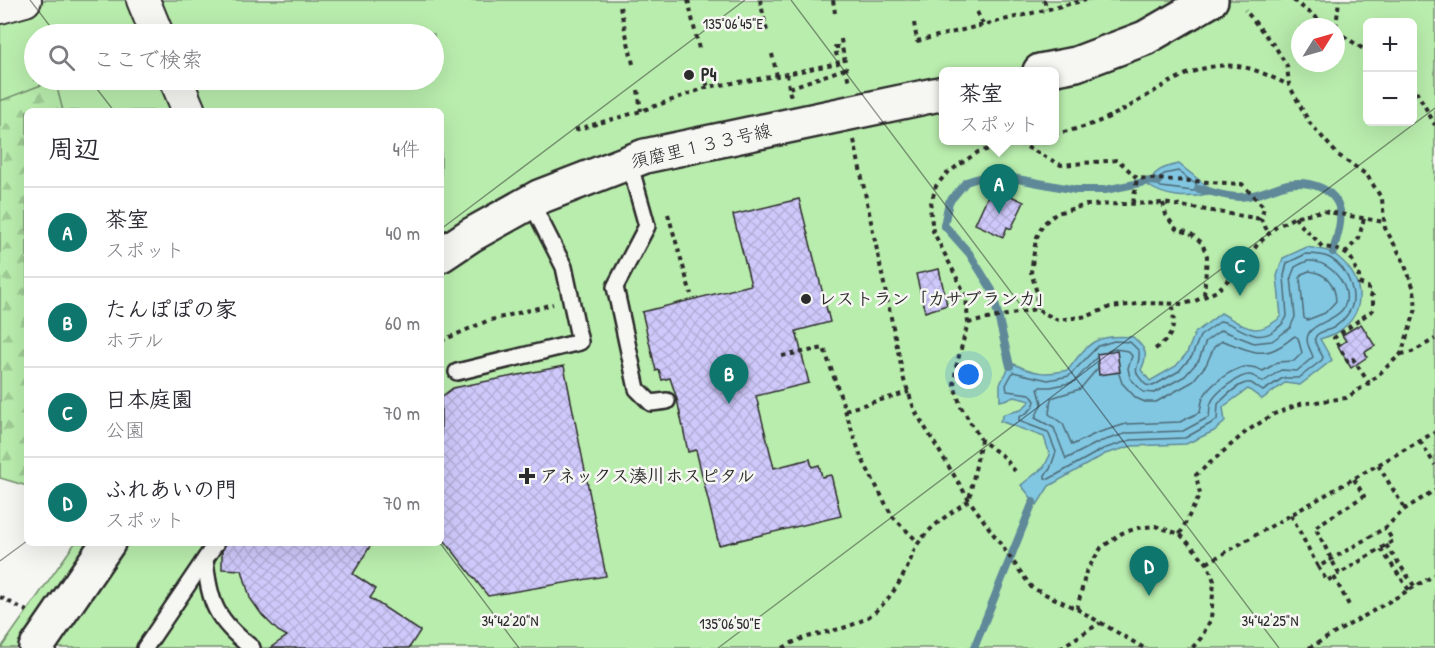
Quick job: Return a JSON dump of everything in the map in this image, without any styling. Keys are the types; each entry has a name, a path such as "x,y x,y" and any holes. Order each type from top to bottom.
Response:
{"street":[{"path":"0,7 25,0"},
{"path":"143,0 153,24"},
{"path":"1059,68 1076,64 1145,38 1211,0"},
{"path":"180,90 188,108"},
{"name":"須磨里１３３号線","path":"444,253 471,235 531,202 645,156 939,94"},
{"path":"38,639 106,546"}],"lane":[{"path":"629,162 647,226 615,287 637,389 651,403 668,401"},
{"path":"457,372 580,342 564,267 531,202"},
{"path":"145,648 214,546"},
{"path":"205,559 208,591 221,620 252,648"}],"path":[{"path":"688,0 699,48"},
{"path":"760,0 767,31"},
{"path":"833,0 835,13"},
{"path":"1044,0 1047,9"},
{"path":"914,23 917,41 1086,0"},
{"path":"1293,0 1317,18"},
{"path":"1337,18 1339,0"},
{"path":"620,7 633,64"},
{"path":"1180,534 1200,495 1196,475 1247,431 1274,414 1300,404 1346,398 1369,383 1401,354 1416,309 1414,289 1402,258 1385,228 1382,199 1367,175 1338,155 1309,122 1289,85 1287,66 1276,48 1245,10"},
{"path":"977,12 982,24"},
{"path":"1345,38 1363,49"},
{"path":"841,39 849,81"},
{"path":"575,130 641,111 708,87 838,63 835,47 842,46"},
{"path":"772,54 777,76"},
{"path":"1059,133 1082,128 1112,116 1179,76 1208,68 1237,66 1262,73 1289,85"},
{"path":"789,88 847,68"},
{"path":"703,73 708,87"},
{"path":"787,74 790,94 800,93"},
{"path":"638,90 641,111"},
{"path":"1417,90 1435,124"},
{"path":"854,140 904,380 915,411 969,500 1032,588 1077,609 1144,648"},
{"path":"1006,145 978,152 945,176 936,186 930,207 933,231 966,296 968,323 956,367 954,385 961,408 981,440 1004,457 1015,471"},
{"path":"1024,145 1061,165 1118,160 1137,178 1242,184 1264,207 1261,219 1269,234"},
{"path":"1133,204 1137,178"},
{"path":"1036,309 1037,293 1031,272 1036,238 1043,224 1057,213 1086,205 1162,203 1261,219"},
{"path":"1162,203 1166,215 1176,229 1190,233 1202,243 1207,256 1204,296"},
{"path":"968,323 1036,309 1058,320 1088,316 1110,307 1146,303 1183,304 1217,291 1242,266 1257,245 1276,227 1294,218 1323,211 1384,222"},
{"path":"1294,218 1299,225 1316,238 1322,247 1343,252 1356,265 1359,283 1368,287 1368,294 1373,296 1373,310 1334,338 1348,362 1353,359 1369,383"},
{"path":"1343,252 1359,238 1364,218"},
{"path":"679,249 691,294"},
{"path":"444,340 488,321 557,303"},
{"path":"1155,349 1170,337 1174,325 1173,303"},
{"path":"1401,354 1412,352 1435,339"},
{"path":"782,356 824,348 861,457 892,516 918,542"},
{"path":"845,410 909,392"},
{"path":"1207,563 1435,432"},
{"path":"783,648 797,640 854,625 874,613 889,598 906,571 918,542 937,522 969,500 981,440"},
{"path":"1420,441 1435,465"},
{"path":"1378,465 1405,509"},
{"path":"1339,574 1315,527 1364,496 1354,479"},
{"path":"1318,567 1385,528 1405,509 1435,490"},
{"path":"1291,515 1327,581 1393,541 1385,528"},
{"path":"1077,609 1086,572 1101,548 1122,532 1155,526 1180,534 1207,563 1214,581 1211,619 1201,638 1192,648"},
{"path":"1386,545 1415,587"},
{"path":"1381,549 1409,590"},
{"path":"1309,648 1435,575"},
{"path":"1334,577 1350,607"},
{"path":"0,597 38,639"},
{"path":"1060,648 1100,623"}],"green space":[{"path":"0,0 1435,0 1435,648 1,648 73,546 444,546 444,108 62,108 58,90 444,90 444,24 24,24 24,90 28,90 0,101"},
{"path":"0,34 24,34 24,90 116,90 119,108 24,108 24,485 0,478"}],"water":[{"path":"1179,164 1208,187 1207,194 1177,196 1162,193 1149,186 1156,173"},
{"path":"1307,247 1331,252 1344,262 1356,282 1359,293 1355,314 1348,323 1338,332 1320,339 1332,360 1300,385 1285,383 1262,399 1248,389 1223,407 1225,422 1214,431 1186,444 1132,446 1105,454 1049,486 1037,505 1021,485 1044,467 1050,455 1044,437 1000,421 1004,414 1021,410 1030,401 1015,397 1000,401 1000,384 1010,366 1014,364 1041,373 1068,370 1088,346 1102,338 1133,337 1145,352 1141,370 1150,381 1176,366 1187,353 1195,333 1221,313 1238,323 1258,329 1281,317 1277,276 1283,258"}],"building":[{"path":"992,187 1024,202 1011,229 1007,227 1003,237 975,224"},
{"path":"799,199 830,322 796,331 809,383 756,396 774,468 810,459 812,467 819,465 822,477 831,475 841,516 719,545 696,450 688,452 677,399 670,378 662,380 659,370 656,371 642,312 751,285 733,215"},
{"path":"939,269 947,305 925,312 916,274"},
{"path":"1361,324 1375,346 1365,352 1367,357 1351,368 1338,346 1346,341 1342,335"},
{"path":"1117,351 1120,372 1099,375 1097,354"},
{"path":"564,366 606,576 488,596 444,540 444,395 453,388"},
{"path":"224,546 370,546 353,574 376,589 370,598 420,631 409,648 270,648 287,636 278,631 262,615 250,598 242,570 222,569 222,551"}],"waterway":[{"path":"1010,366 992,290 969,253 944,225 949,202 966,182 991,174 1076,190 1105,190 1150,181 1158,182"},
{"path":"1198,189 1239,197 1252,196 1296,183 1320,187 1333,197 1340,211 1333,252"},
{"path":"974,648 1033,502"}],"place":[{"name":"P4","path":"689,75"},
{"name":"茶室","path":"999,214"},
{"name":"日本庭園","path":"1240,296"},
{"name":"レストラン「カサブランカ」","path":"806,299"},
{"name":"たんぽぽの家","path":"729,404"},
{"name":"アネックス湊川ホスピタル","path":"527,476"},
{"name":"ふれあいの門","path":"1149,596"}]}
